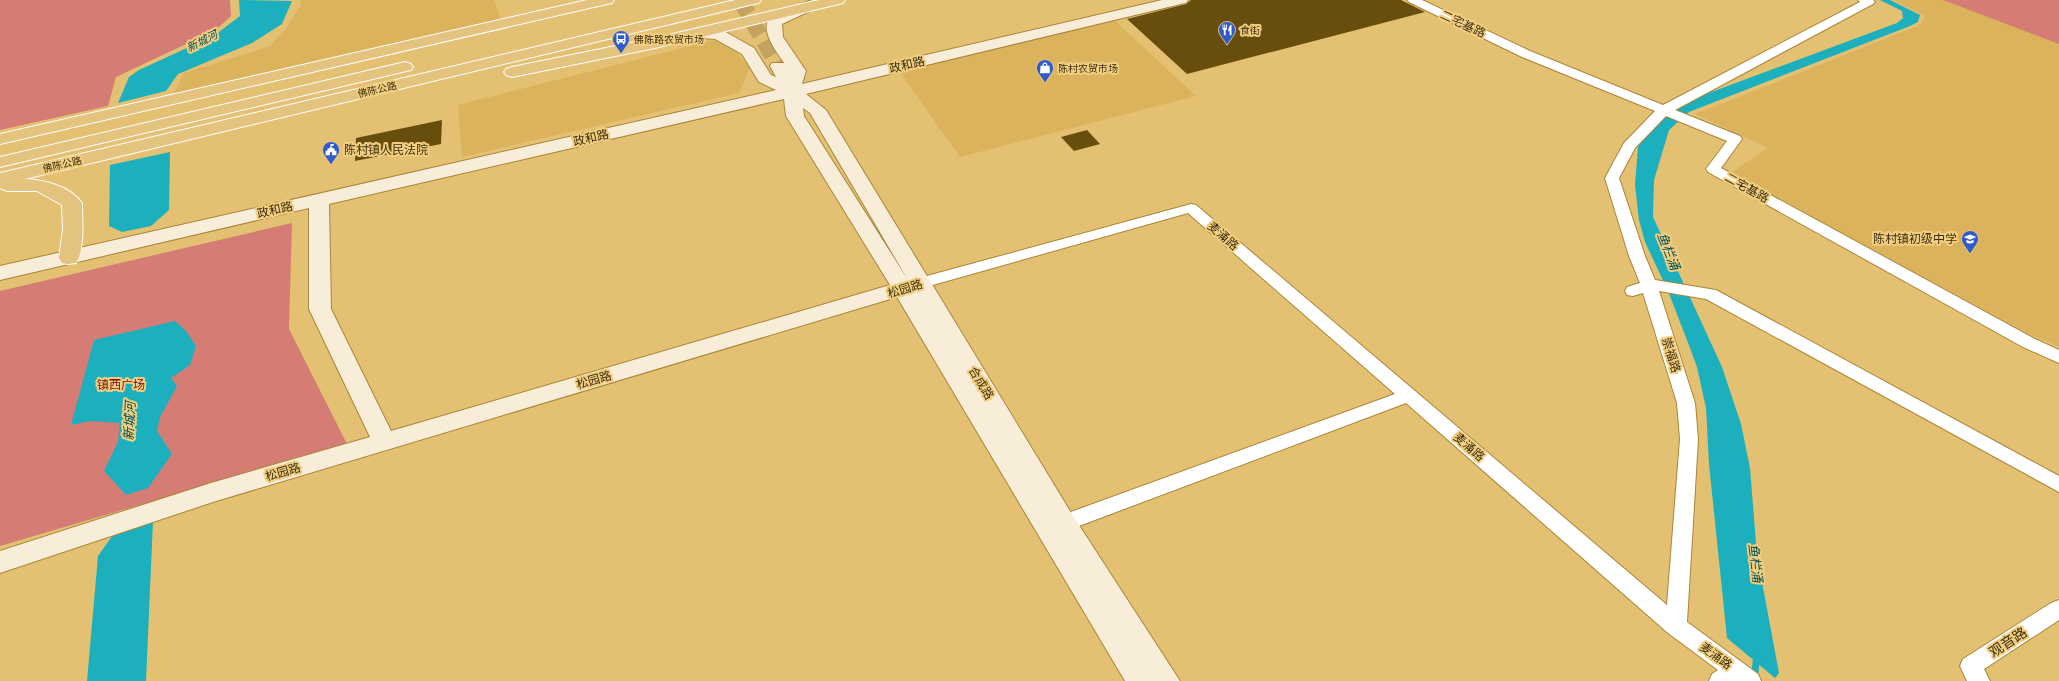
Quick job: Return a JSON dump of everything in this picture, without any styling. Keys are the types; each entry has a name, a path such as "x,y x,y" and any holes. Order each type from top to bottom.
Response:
{"highway":[{"path":"0,139 607,0"},
{"name":"佛陈公路","path":"0,162 690,0"},
{"name":"佛陈公路","path":"0,179 754,0"},
{"path":"218,127 517,71 695,34 838,0"},
{"path":"0,186 25,183 55,190 72,203 73,230 69,258"}],"street":[{"name":"政和路","path":"0,273 792,92 1181,0"},
{"name":"二宅基路","path":"1413,0 1526,54 1735,139 1713,169 2029,343 2059,357"},
{"name":"崇福路","path":"1676,626 1689,439 1686,403 1652,285 1637,256 1612,178 1629,146 1664,110 1869,2 1864,0"},
{"path":"695,34 718,34 748,51 765,78 792,92 798,71 775,37 774,22 814,5"},
{"name":"合成路","path":"778,66 792,92 795,116 913,286 1165,681"},
{"path":"319,200 320,309 384,442"},
{"name":"松园路","path":"0,562 211,493 913,286 1191,208"},
{"name":"麦涌路","path":"1191,208 1410,395 1736,678"},
{"path":"1633,291 1652,285 1710,294 2059,485"},
{"name":"合成路","path":"913,286 1141,681"},
{"path":"1064,523 1410,395"},
{"name":"观音路","path":"1979,681 1971,666 2059,609"}],"shaded area":[{"path":"300,0 494,0 501,20 173,95 184,73 270,46 286,28 301,5"},
{"name":"陈村镇初级中学","path":"1893,0 2059,0 2059,347 2032,335 1730,173 1768,148 1695,114 1920,25 1925,16"},
{"name":"陈村农贸市场","path":"1114,20 1196,96 960,157 899,71"},
{"path":"714,40 732,47 750,68 739,93 462,157 458,105"}],"green space":[{"path":"0,0 230,0 231,16 216,30 116,77 108,106 0,130"},
{"path":"1943,0 2059,0 2059,44"},
{"name":"镇西广场","path":"292,223 289,329 347,444 0,546 0,291"}],"water":[{"name":"新城河","path":"239,0 292,1 282,24 252,43 178,74 166,91 118,103 129,77 139,70 215,35 240,16"},
{"path":"1880,0 1890,0 1920,15 1918,22 1689,112 1669,130 1654,180 1653,217 1722,367 1741,424 1750,468 1757,555 1779,673 1775,678 1727,638 1709,464 1706,408 1697,367 1668,291 1645,242 1639,220 1635,185 1638,147 1646,134 1673,109 1698,97 1897,23 1903,18 1902,11"},
{"path":"170,152 169,210 151,226 122,232 109,226 110,165"},
{"name":"新城河","path":"175,321 186,331 196,346 190,365 171,378 177,386 160,417 157,431 172,454 148,488 126,495 104,471 118,442 120,423 90,421 71,425 94,340"},
{"path":"153,521 146,681 87,681 98,556 115,532"}],"building":[{"name":"食街","path":"1191,0 1401,0 1425,12 1187,74 1127,19 1186,4"},
{"path":"442,120 441,144 355,161 356,138"},
{"path":"1087,130 1100,144 1074,151 1061,137"}],"waterway":[{"name":"鱼栏涌","path":"1754,681 1757,654"}],"tunnel":[{"path":"740,0 778,66"}],"place":[{"name":"食街","path":"1227,45"},
{"name":"佛陈路农贸市场","path":"621,54"},
{"name":"陈村农贸市场","path":"1045,83"},
{"name":"陈村镇人民法院","path":"331,165"},
{"name":"陈村镇初级中学","path":"1970,254"}]}
